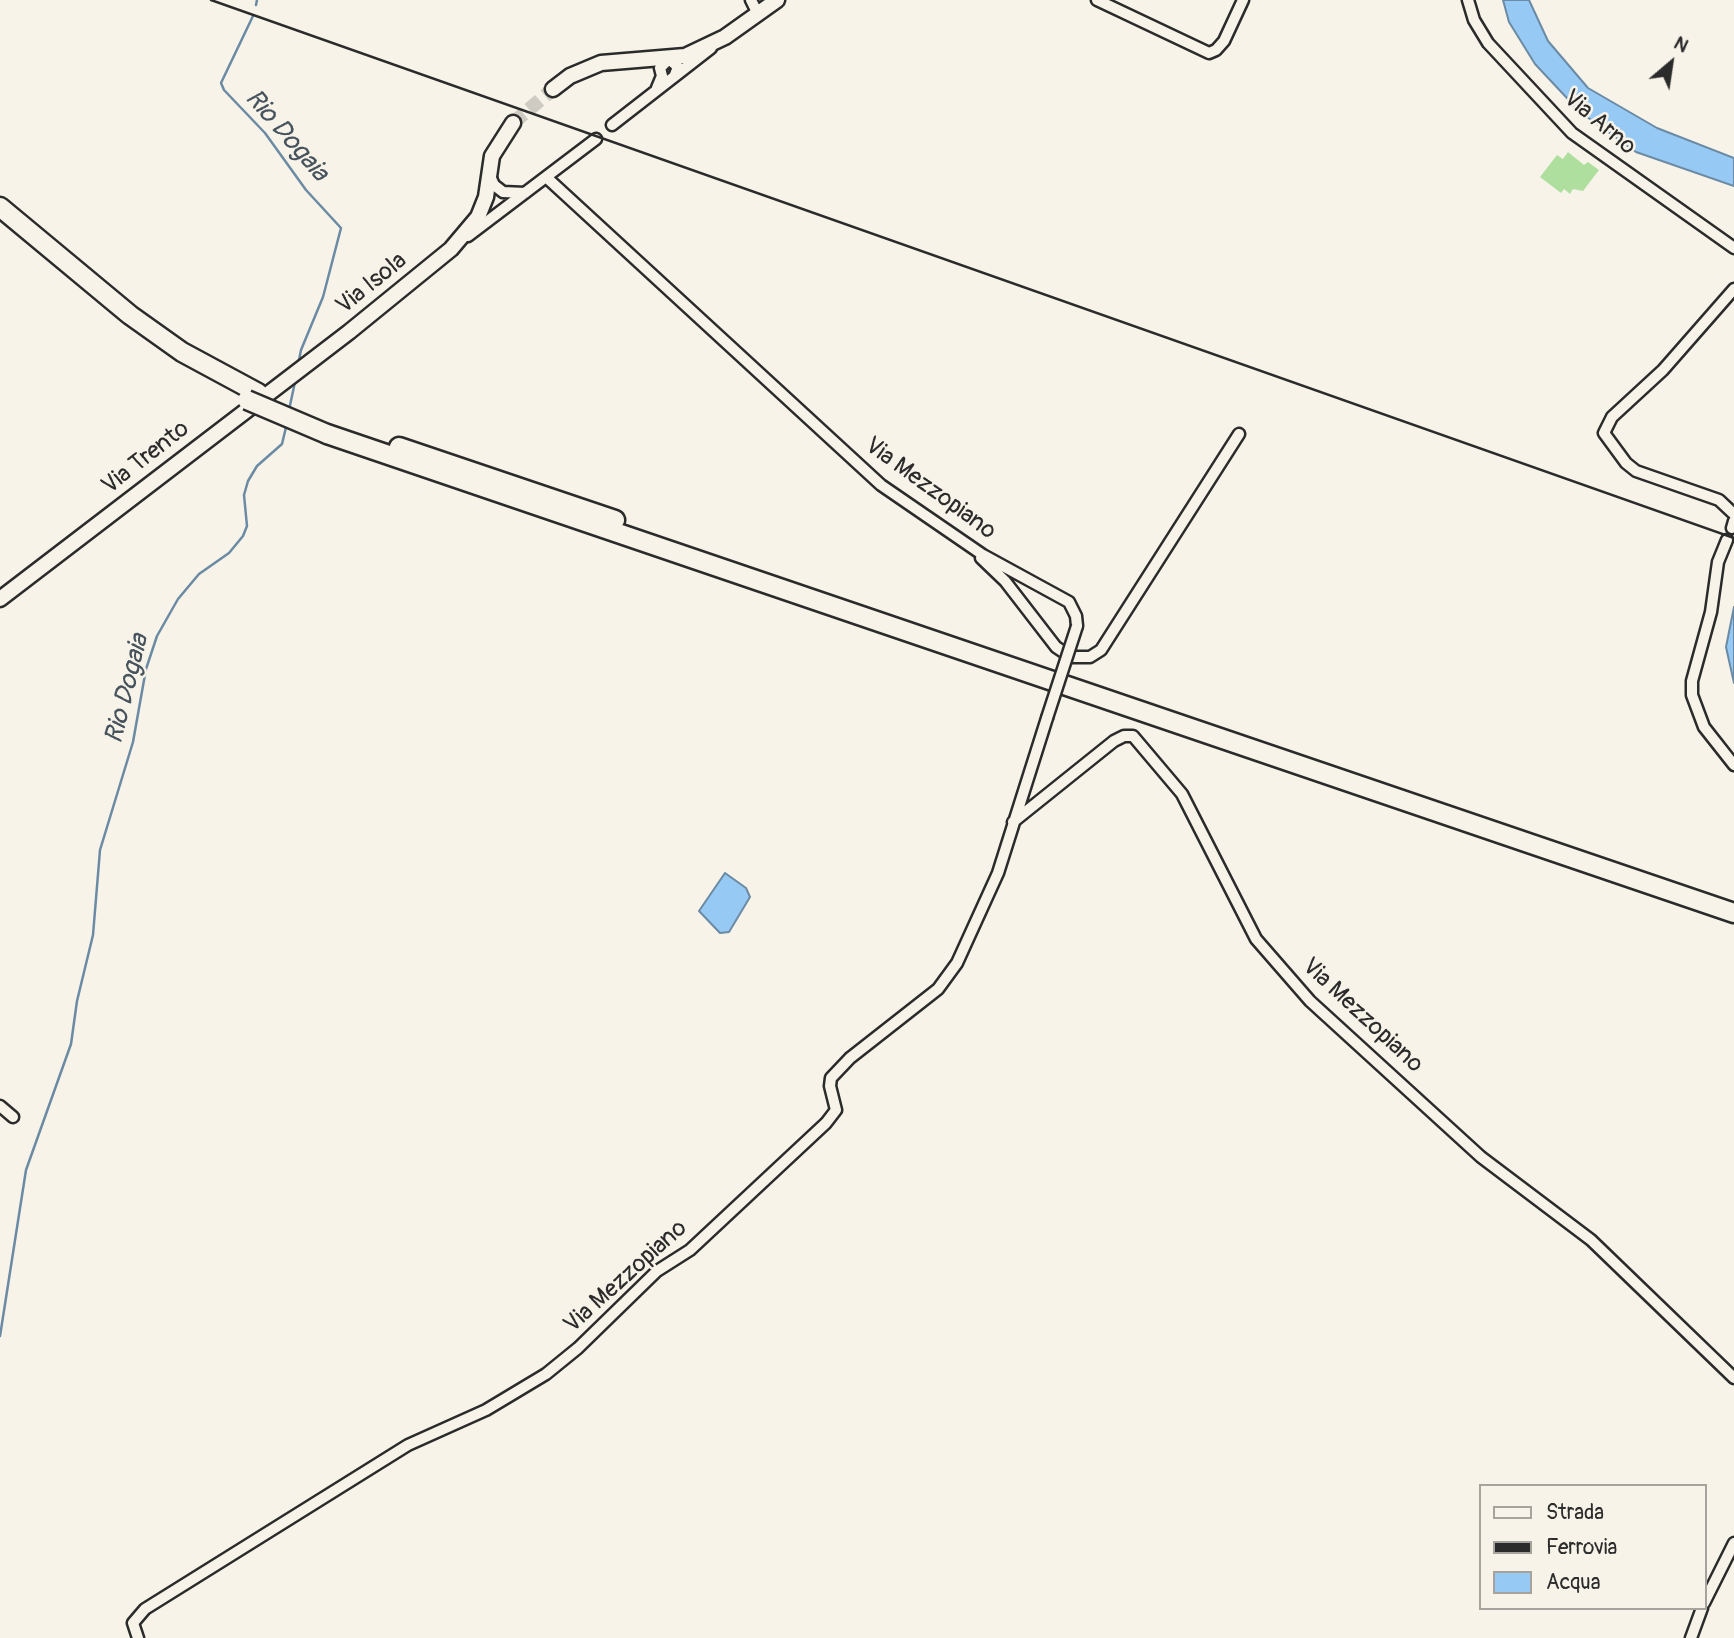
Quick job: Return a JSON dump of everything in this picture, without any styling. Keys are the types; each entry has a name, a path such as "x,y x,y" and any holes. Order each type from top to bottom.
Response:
{"highway":[{"path":"0,207 130,315 182,352 253,396"},
{"path":"0,222 118,320 197,373 329,429 1734,913"},
{"path":"329,429 1055,668 1734,902"}],"street":[{"path":"751,0 758,14"},
{"path":"667,76 776,0"},
{"path":"1097,0 1209,52 1216,50 1224,41 1243,0"},
{"name":"Via Arno","path":"1468,0 1474,20 1488,43 1572,133 1734,248"},
{"path":"553,89 585,68 685,56 725,37"},
{"path":"612,125 655,92 678,67 669,59"},
{"path":"667,76 662,65 669,59"},
{"path":"637,60 667,76"},
{"name":"Via Isola","path":"451,248 478,217 486,197 489,170 498,142 513,123"},
{"name":"Via Isola","path":"321,353 508,199 526,192 596,139"},
{"path":"486,197 494,207 508,199 494,185 489,170"},
{"name":"Via Mezzopiano","path":"138,1638 132,1623 145,1609 408,1445 486,1410 545,1374 578,1348 657,1271 690,1250 826,1123 836,1110 830,1086 831,1077 850,1058 921,1003 949,975 988,897 1077,626 1076,615 1069,602 966,543 881,485 546,177"},
{"name":"Via Isola","path":"486,197 493,192 508,199"},
{"path":"1734,289 1663,369 1612,416 1604,433 1621,457 1636,471 1719,500 1734,514"},
{"name":"Via Trento","path":"0,599 321,353"},
{"path":"966,543 1004,581 1056,647 1071,657 1090,657 1101,650 1239,434"},
{"path":"1727,540 1718,562 1712,612 1692,681 1692,695 1704,727 1734,765"},
{"name":"Via Mezzopiano","path":"1013,822 1114,741 1124,736 1133,736 1182,794 1256,939 1310,1001 1482,1157 1591,1240 1734,1378"},
{"path":"0,1107 13,1117"},
{"path":"1706,1599 1734,1544"},
{"path":"1691,1638 1701,1610"}],"green space":[{"path":"1568,152 1584,165 1588,162 1599,170 1583,191 1573,189 1570,194 1564,189 1561,193 1540,177 1557,155 1563,159"}],"water":[{"path":"1503,0 1529,0 1548,41 1588,88 1657,128 1734,158 1734,186 1636,152 1580,112 1535,64 1509,22"},
{"path":"1734,607 1734,683 1726,647"},
{"path":"725,873 746,888 750,897 729,932 720,933 699,911"}],"waterway":[{"name":"Rio Dogaia","path":"256,5 257,0"},
{"name":"Rio Dogaia","path":"253,16 221,83 224,90 265,133 306,190 341,228 323,297 301,350 298,365"},
{"name":"Rio Dogaia","path":"289,410 295,382"},
{"name":"Rio Dogaia","path":"0,1336 26,1170 71,1044 77,1001 93,935 100,850 133,742 146,669 157,636 178,599 199,574 229,553 243,536 247,526 244,495 248,481 257,466 282,444 287,423"}],"tunnel":[{"path":"513,123 553,89"}],"railway":[{"path":"211,0 1734,538"}]}
